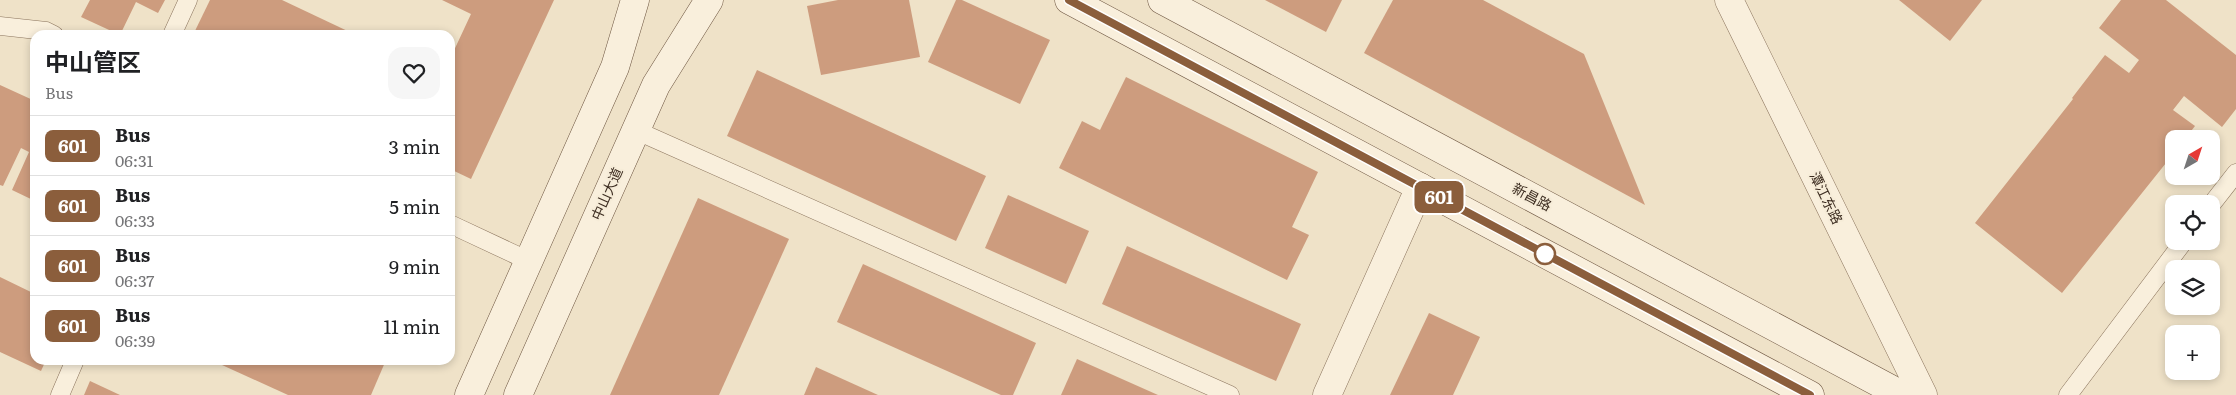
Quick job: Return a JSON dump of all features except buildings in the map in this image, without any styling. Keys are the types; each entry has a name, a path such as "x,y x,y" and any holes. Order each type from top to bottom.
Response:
{"main road":[{"path":"469,395 615,67 635,0"},
{"name":"中山大道","path":"518,395 656,85 709,0"},
{"path":"1069,0 1810,395"},
{"name":"新昌路","path":"1162,0 1902,395"},
{"name":"潭江东路","path":"1729,0 1923,395"},
{"path":"1327,395 1420,187"},
{"path":"1852,368 1865,395"}],"lane":[{"path":"174,30 188,0"},
{"path":"0,26 39,30"},
{"path":"635,130 1230,395"},
{"path":"2219,195 2236,173"},
{"path":"455,226 529,261"},
{"path":"2068,395 2177,250"},
{"path":"60,395 73,365"}],"bus line":[{"name":"601","path":"1069,0 1810,395"}]}
